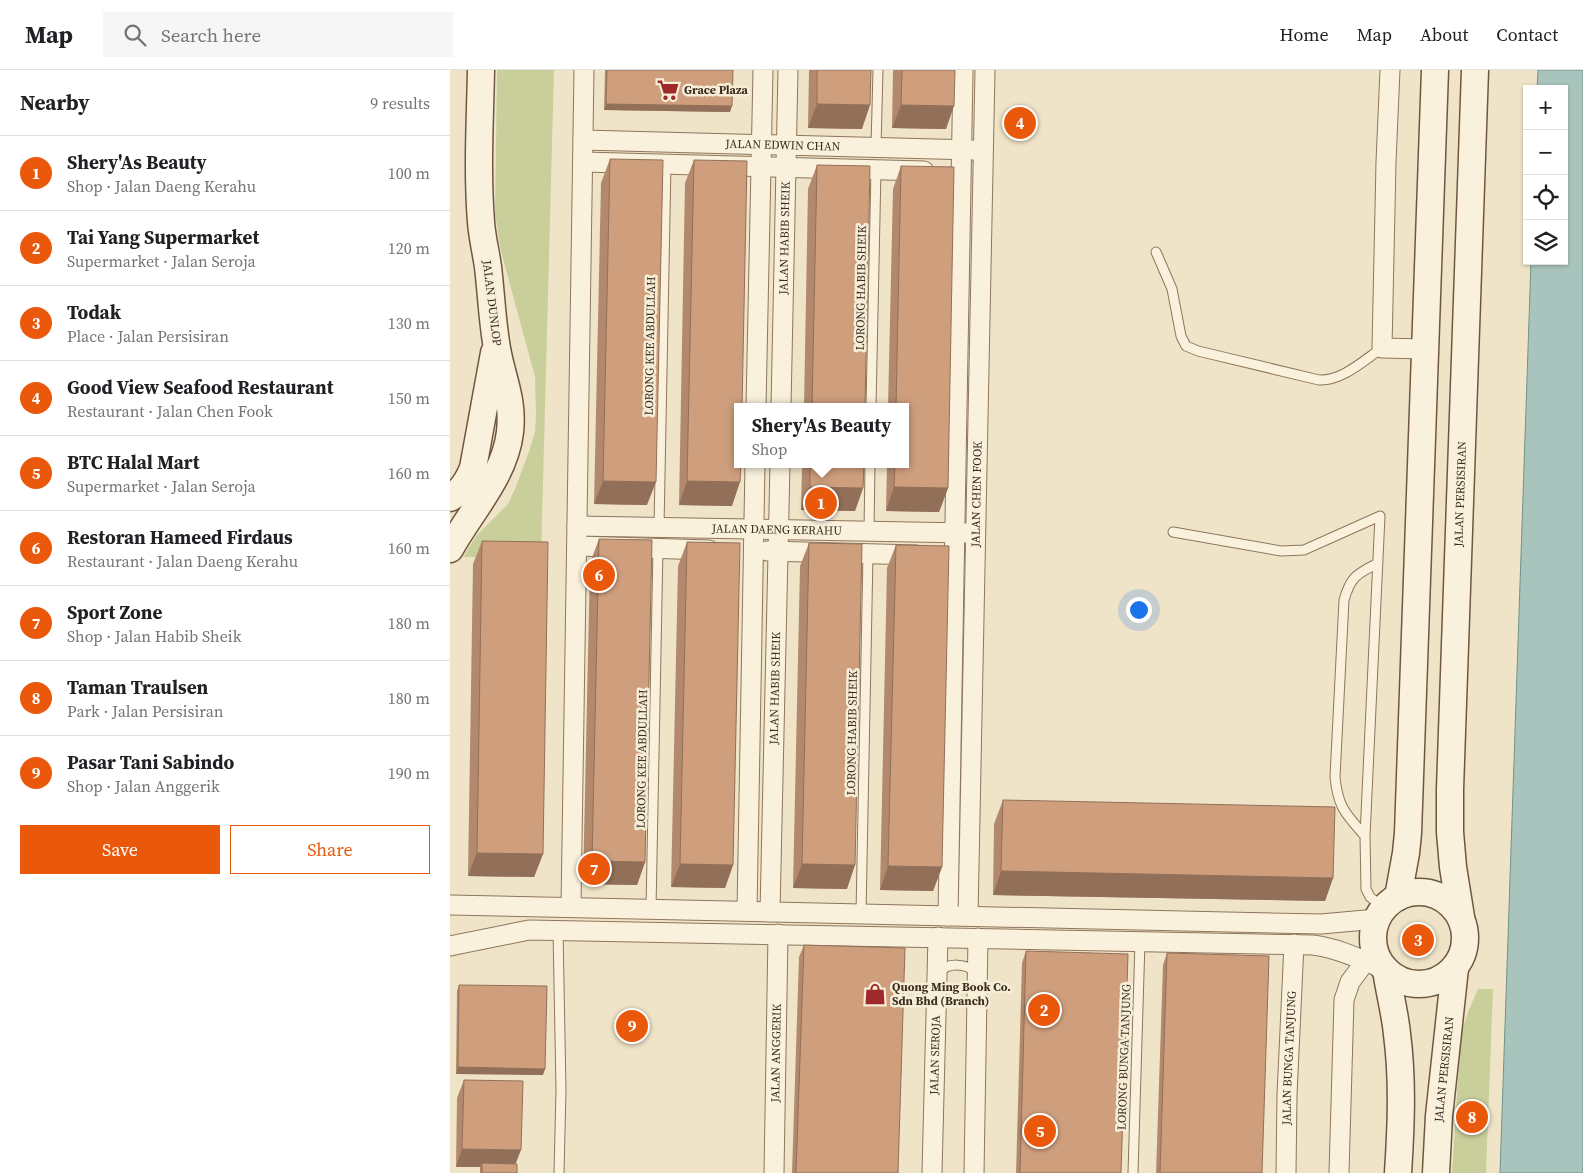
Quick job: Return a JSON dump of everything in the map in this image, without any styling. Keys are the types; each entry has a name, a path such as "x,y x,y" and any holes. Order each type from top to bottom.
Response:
{"street":[{"name":"JALAN DUNLOP","path":"450,549 492,482 505,451 510,432 510,396 496,344 488,264 483,244 481,222 479,163 481,70"},
{"path":"571,907 584,70"},
{"name":"JALAN HABIB SHEIK","path":"756,403 763,70"},
{"name":"JALAN HABIB SHEIK","path":"781,403 788,70"},
{"name":"JALAN CHEN FOOK","path":"948,916 963,70"},
{"name":"JALAN CHEN FOOK","path":"968,916 985,70"},
{"path":"1390,70 1382,348 1425,349"},
{"path":"1398,1173 1401,1116 1397,1034 1376,966 1378,959 1374,946 1373,932 1386,908 1406,853 1408,833 1435,70"},
{"name":"JALAN PERSISIRAN","path":"1461,917 1451,850 1450,789 1475,70"},
{"name":"JALAN EDWIN CHAN","path":"583,140 984,150"},
{"name":"JALAN EDWIN CHAN","path":"583,162 983,172"},
{"path":"450,498 463,487 473,468 496,344"},
{"name":"JALAN HABIB SHEIK","path":"747,911 755,468"},
{"name":"JALAN HABIB SHEIK","path":"770,912 780,468"},
{"name":"JALAN DAENG KERAHU","path":"577,526 976,533"},
{"name":"JALAN DAENG KERAHU","path":"577,546 976,556"},
{"path":"450,905 1321,924 1386,908 1412,892 1426,892 1441,897 1453,906 1461,917 1465,930 1465,944 1462,956 1455,968 1443,978 1428,984 1413,984 1398,979 1376,966 1325,946 1294,944 538,930 520,931 450,946"},
{"path":"538,930 539,907"},
{"name":"JALAN ANGGERIK","path":"774,1173 778,934"},
{"name":"JALAN SEROJA","path":"932,1173 938,937"},
{"path":"974,1173 978,938"},
{"name":"JALAN BUNGA TANJUNG","path":"1286,1173 1287,1095 1294,944"},
{"path":"1339,1173 1344,1000 1350,982 1376,966"},
{"name":"JALAN PERSISIRAN","path":"1436,1173 1439,1116 1455,968"}],"lane":[{"path":"876,147 878,70"},
{"name":"LORONG KEE ABDULLAH","path":"658,527 666,164"},
{"name":"LORONG HABIB SHEIK","path":"871,403 876,169"},
{"path":"1156,252 1172,289 1181,336 1186,346 1198,351 1329,381 1339,377 1382,348"},
{"path":"869,531 870,468"},
{"path":"1173,532 1281,551 1304,550 1380,516 1364,836 1366,889 1370,897 1386,908"},
{"name":"LORONG KEE ABDULLAH","path":"651,909 658,548"},
{"name":"LORONG HABIB SHEIK","path":"861,914 868,554"},
{"path":"1364,836 1341,806 1336,792 1335,777 1344,600 1349,585 1357,574 1378,563"},
{"path":"558,930 561,1090 559,1173"},
{"name":"LORONG BUNGA TANJUNG","path":"1133,1173 1140,941"},
{"path":"937,978 944,968 948,966 968,967 978,975"}],"green space":[{"path":"497,70 554,70 541,558 463,557 477,535 508,504 530,449 535,431 535,377 501,251 495,214"},
{"path":"1478,989 1493,989 1486,1173 1452,1173 1461,1034"}],"water":[{"path":"1538,70 1583,70 1583,1173 1500,1173 1531,265 1568,265 1568,85 1537,85"}],"building":[{"name":"Grace Plaza","path":"607,70 733,70 732,106 606,104"},
{"path":"817,70 871,70 870,105 817,104"},
{"path":"902,70 955,70 954,106 901,105"},
{"path":"610,159 663,160 656,482 603,481"},
{"path":"694,160 747,161 742,403 734,403 734,468 741,468 740,482 687,481"},
{"path":"817,165 870,166 865,403 812,403"},
{"path":"901,166 954,167 948,488 894,487 895,468 909,468 909,403 896,403"},
{"path":"810,468 864,468 863,488 810,487"},
{"path":"599,539 652,540 645,862 592,861"},
{"path":"482,541 548,542 543,854 477,853"},
{"path":"687,542 740,543 733,865 680,864"},
{"path":"809,543 862,544 855,865 802,864"},
{"path":"896,545 949,546 942,867 888,866"},
{"path":"1003,800 1335,807 1333,878 1001,871"},
{"path":"804,945 905,948 898,1173 796,1173"},
{"path":"1026,951 1128,954 1121,1173 1020,1173"},
{"path":"1167,953 1269,956 1262,1173 1160,1173"},
{"path":"459,985 547,986 545,1069 458,1067"},
{"path":"464,1080 523,1081 521,1150 462,1149"},
{"path":"482,1163 517,1164 517,1173 482,1173"}],"place":[{"name":"Grace Plaza","path":"668,90"},
{"name":"Good View Seafood Restaurant","path":"1020,123"},
{"name":"Shery'As Beauty","path":"821,503"},
{"name":"Restoran Hameed Firdaus","path":"599,575"},
{"name":"Sport Zone","path":"594,869"},
{"name":"Todak","path":"1418,940"},
{"name":"Quong Ming Book Co. Sdn Bhd (Branch)","path":"875,994"},
{"name":"Tai Yang Supermarket","path":"1044,1010"},
{"name":"Pasar Tani Sabindo","path":"632,1026"},
{"name":"Taman Traulsen","path":"1472,1117"},
{"name":"BTC Halal Mart","path":"1040,1131"}]}
